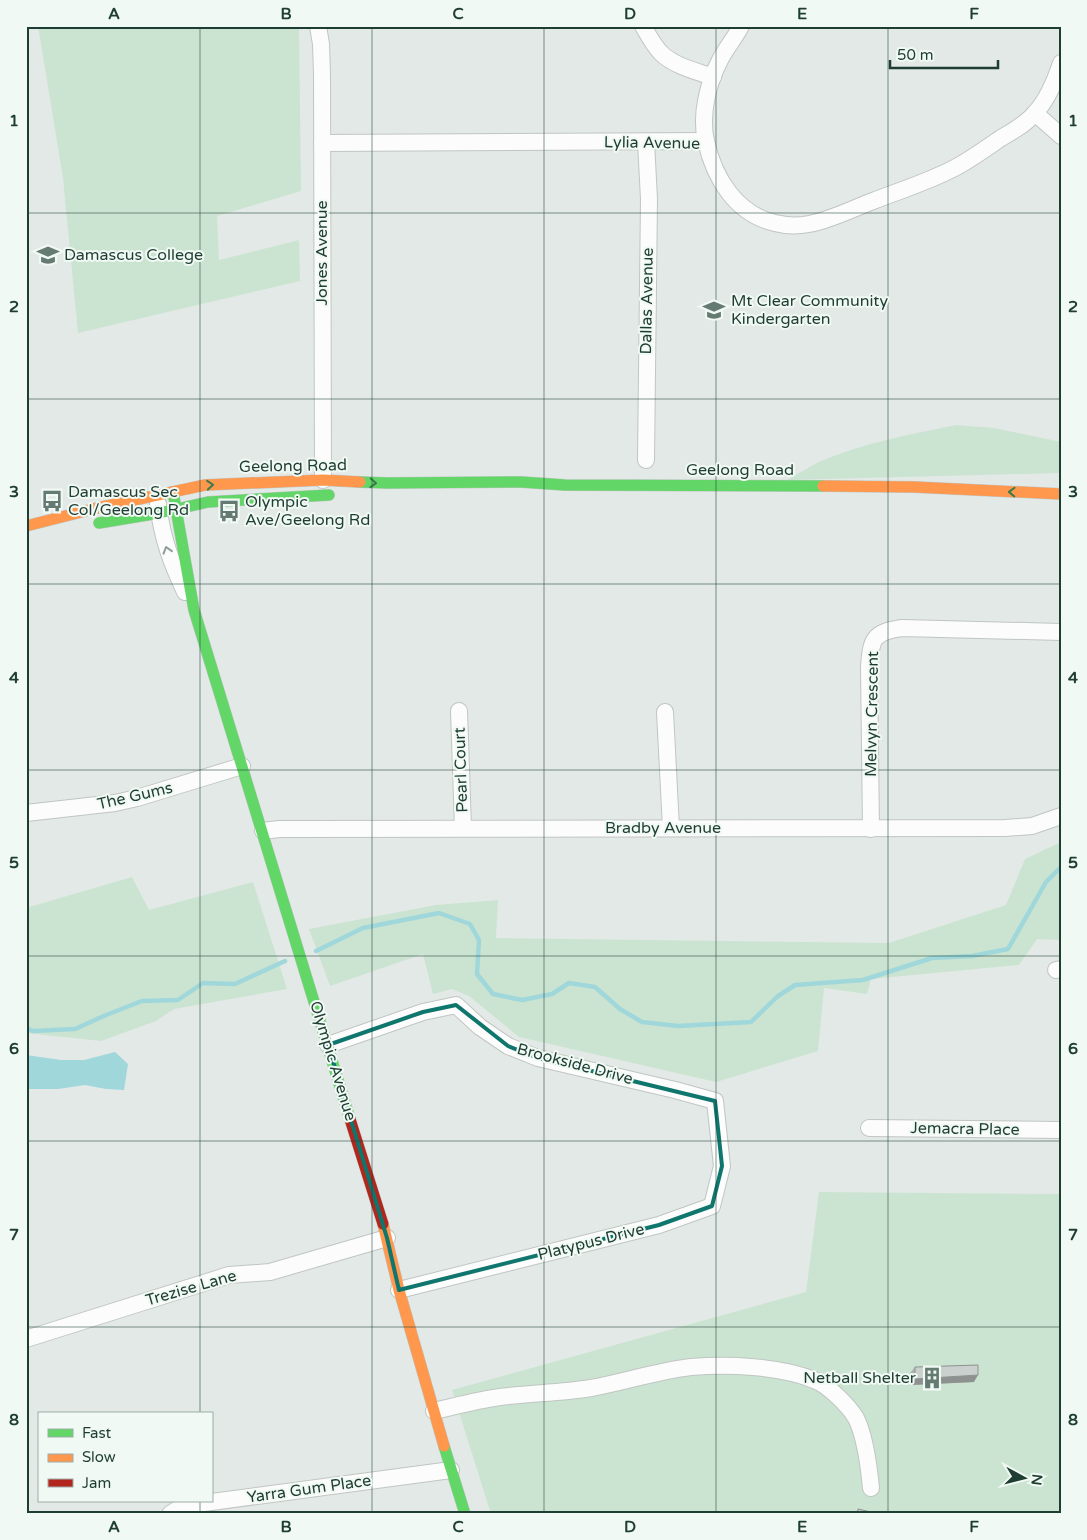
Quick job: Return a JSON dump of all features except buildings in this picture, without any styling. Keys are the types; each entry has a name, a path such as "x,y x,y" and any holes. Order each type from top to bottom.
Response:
{"main road":[{"name":"Geelong Road","path":"914,487 1023,481"},
{"name":"Geelong Road","path":"26,526 97,508 205,485 323,487 521,482 565,485 914,487 1061,494"},
{"name":"Geelong Road","path":"456,494 565,485"},
{"name":"Geelong Road","path":"87,526 208,502 323,487 341,495"},
{"name":"Olympic Avenue","path":"173,492 194,610 387,1238 399,1290 451,1470 466,1514"}],"street":[{"name":"Jones Avenue","path":"318,26 321,44 323,487"},
{"path":"643,26 657,48 667,58 712,77"},
{"path":"706,141 704,127 705,110 712,77 722,55 741,26"},
{"name":"Lylia Avenue","path":"322,143 706,141 717,175 729,193 742,207 766,220 784,225 801,225 831,218 959,166 1026,121 1038,109 1055,80 1061,63"},
{"path":"1038,109 1061,122"},
{"path":"1038,109 1061,136"},
{"name":"Dallas Avenue","path":"646,142 649,200 646,460"},
{"name":"Olympic Avenue","path":"157,496 163,536 172,563 194,610"},
{"name":"Melvyn Crescent","path":"871,829 869,667 870,650 876,637 888,630 902,628 1061,632"},
{"name":"Pearl Court","path":"460,711 463,828"},
{"path":"665,712 671,828"},
{"name":"The Gums","path":"26,813 115,803 242,766"},
{"name":"Bradby Avenue","path":"263,831 279,829 463,828 1005,828 1032,826 1061,816"},
{"name":"Brookside Drive","path":"328,1045 422,1012 456,1005 480,1027 508,1046 538,1058 715,1101 719,1136"},
{"name":"Jemacra Place","path":"869,1128 1061,1130"},
{"name":"Platypus Drive","path":"399,1290 658,1224 712,1206 722,1166 719,1136"},
{"name":"Trezise Lane","path":"26,1338 229,1275 270,1272 387,1238"},
{"path":"434,1411 498,1397 589,1388 659,1372 691,1367 731,1366 792,1373 816,1380 838,1396 856,1418 866,1447 871,1488"},
{"name":"Yarra Gum Place","path":"212,1502 451,1470"},
{"name":"Yarra Gum Place","path":"170,1514 181,1507 211,1502"}],"highlighted area":[{"path":"456,1005 508,1046 538,1058 715,1101 722,1166 712,1206 659,1225 399,1290 387,1238 328,1045 423,1012"}],"green space":[{"path":"38,26 299,26 301,191 217,216 219,260 299,240 300,281 78,333 63,178"},
{"path":"956,425 994,428 1061,442 1061,473 787,480 821,461 854,449"},
{"path":"1061,842 1061,940 1037,939 1019,965 871,979 867,994 824,988 818,1051 716,1082 519,1037 469,996 452,989 433,994 423,954 330,986 309,929 436,905 498,900 496,938 889,943 1006,905 1025,859"},
{"path":"132,877 149,910 253,882 287,989 174,1009 156,1021 101,1041 26,1033 26,908"},
{"path":"819,1192 1061,1194 1061,1514 491,1514 452,1390 806,1292"}],"water":[{"path":"115,1052 128,1064 124,1090 85,1085 58,1089 26,1089 26,1055 61,1060 84,1060"}],"waterway":[{"path":"316,951 363,928 439,913 470,924 479,940 477,974 493,994 522,1000 552,994 569,983 595,987 620,1009 642,1022 678,1026 751,1022 778,996 795,985 863,980 932,958 972,956 1008,949 1046,882 1061,867"},
{"path":"26,1028 33,1031 75,1029 142,1001 178,1000 203,983 235,984 285,961"}],"traffic: fast":[{"path":"360,482 823,486"},
{"path":"173,492 194,610 349,1116"},
{"path":"99,523 159,513 208,502 329,495"},
{"path":"444,1446 465,1514"}],"traffic: slow":[{"path":"26,526 97,508 205,485 323,480 360,482"},
{"path":"823,486 914,487 1061,494"},
{"path":"383,1224 399,1290 444,1446"}],"traffic: jam":[{"path":"349,1116 383,1224"}],"place":[{"name":"Damascus College","path":"48,255"},
{"name":"Mt Clear Community Kindergarten","path":"714,310"},
{"name":"Damascus Sec Col/Geelong Rd","path":"52,501"},
{"name":"Olympic Ave/Geelong Rd","path":"229,511"},
{"name":"Netball Shelter","path":"932,1378"}]}
